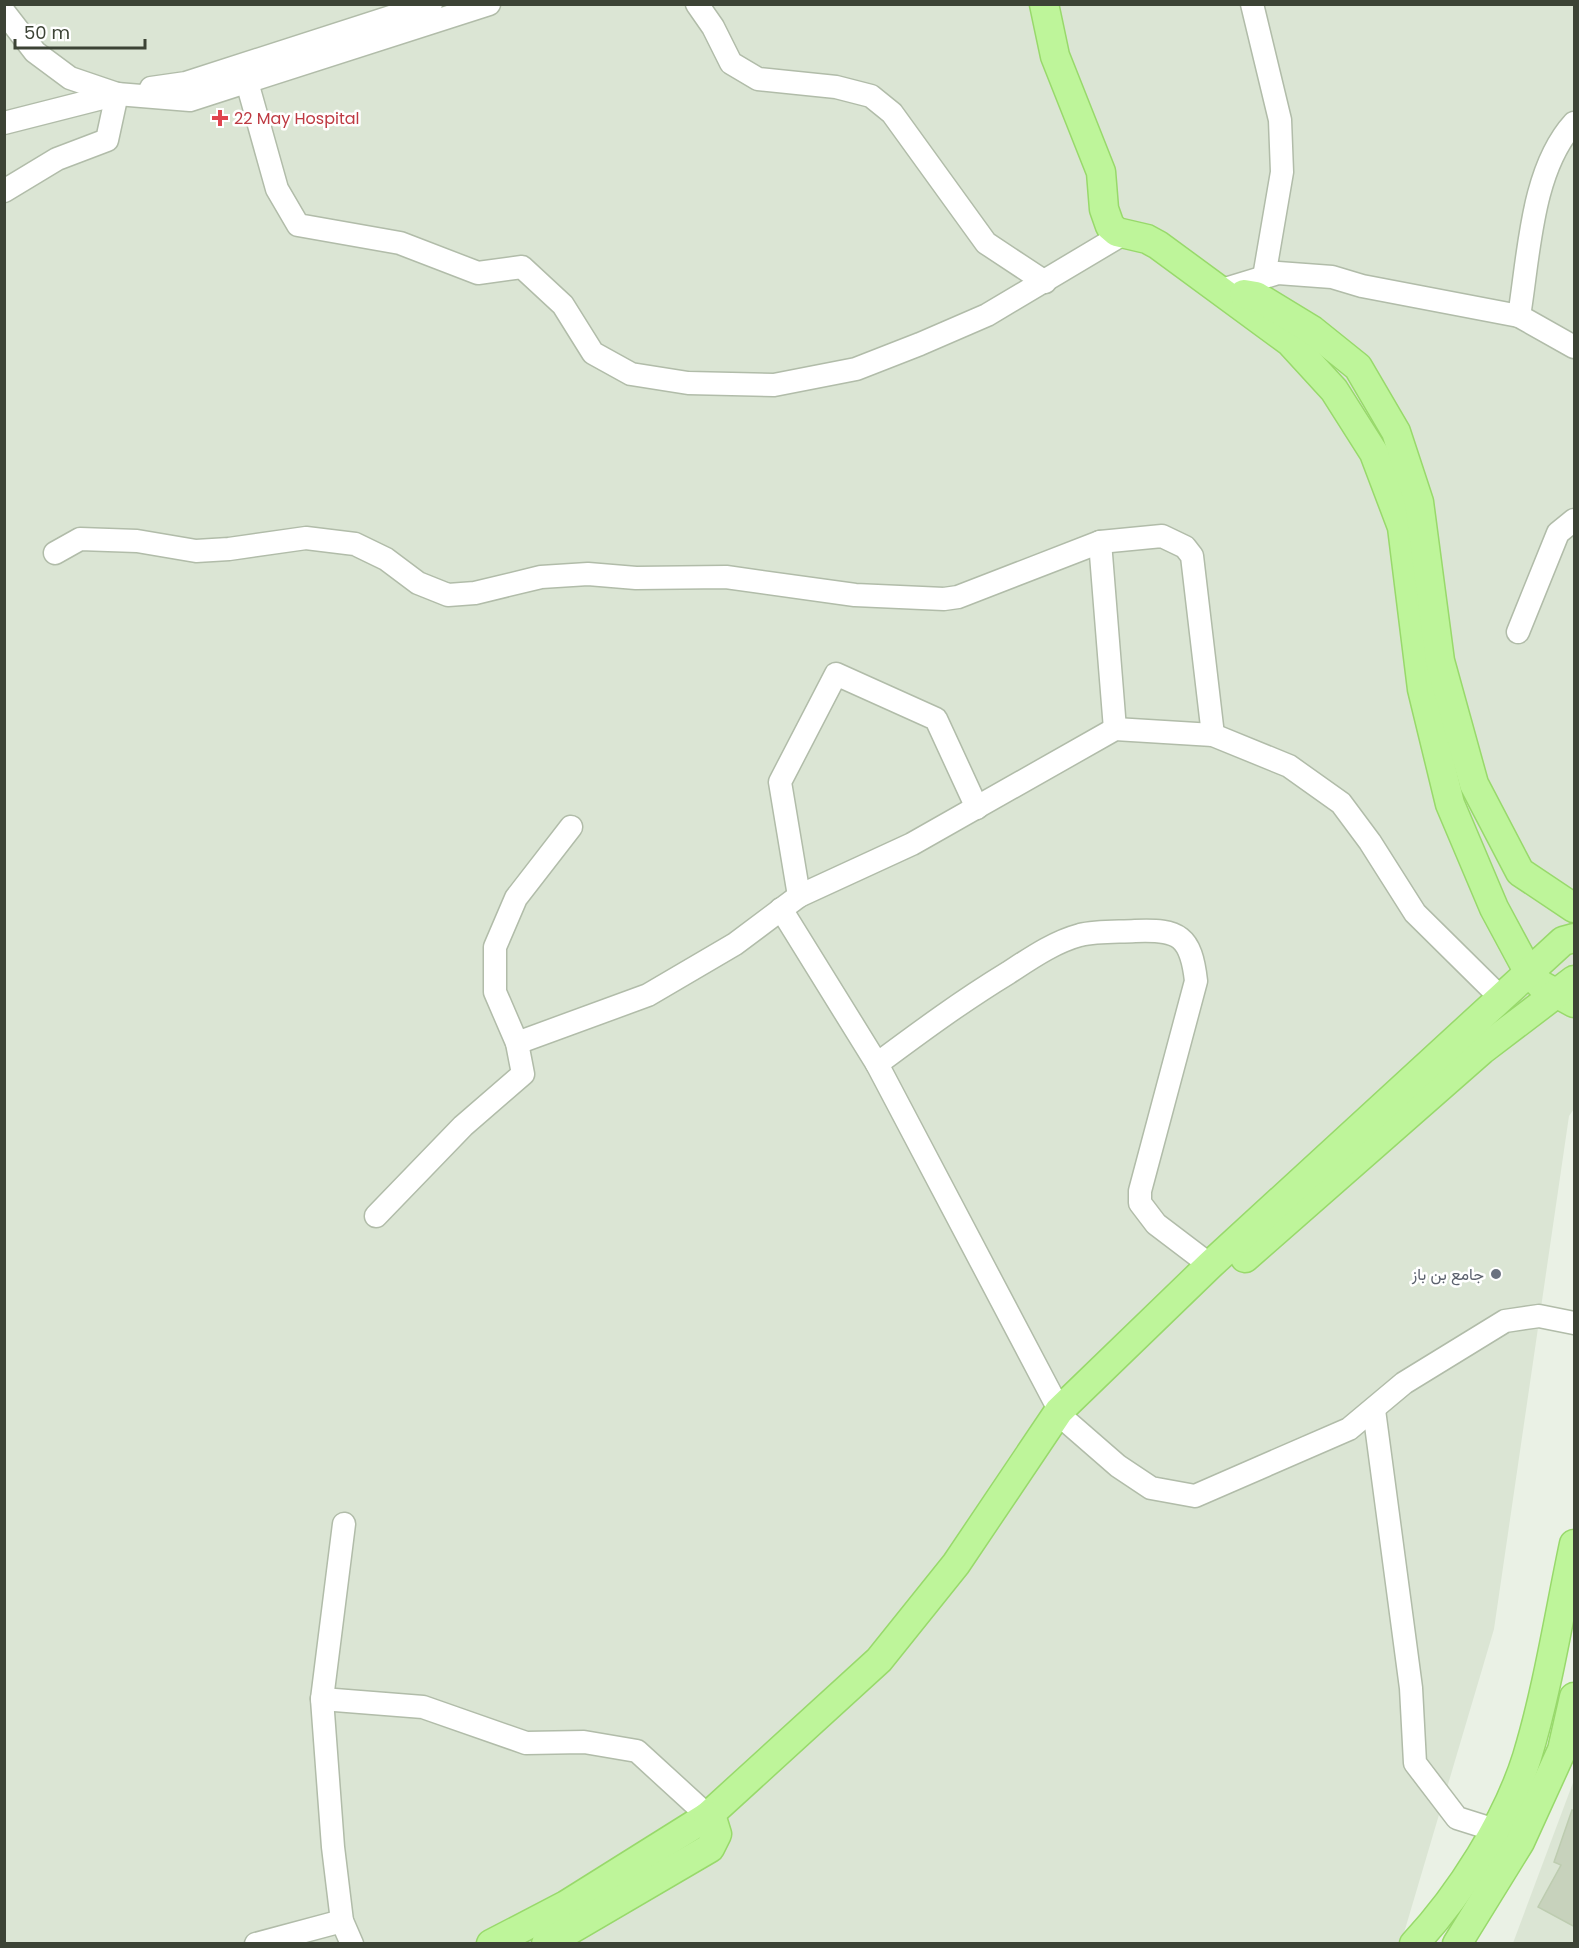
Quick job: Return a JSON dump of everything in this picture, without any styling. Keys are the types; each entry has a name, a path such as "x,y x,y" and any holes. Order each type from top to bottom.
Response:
{"main road":[{"path":"1044,4 1055,56 1101,172 1104,209 1110,226 1123,234 1147,239 1158,245 1290,342 1334,390 1374,453 1402,527 1422,689 1450,804 1494,908 1530,973 1541,985 1568,992"},
{"path":"1221,293 1256,296 1312,330 1358,367 1396,432 1419,502 1440,661 1474,784 1520,872 1567,906 1575,908"},
{"path":"491,1944 566,1905 708,1816 879,1660 956,1564 1061,1415 1210,1265 1563,941 1575,938"},
{"path":"1061,1415 1482,1050 1568,992"},
{"path":"1414,1944 1463,1880 1495,1830 1526,1760 1537,1721 1575,1544"},
{"path":"1457,1944 1520,1842 1562,1750 1575,1697"},
{"path":"546,1944 710,1848 717,1834 713,1821 708,1816"}],"street":[{"path":"4,123 117,94 186,83 430,4"},
{"path":"4,12 35,52 70,78 117,94 190,100 489,4"},
{"path":"697,4 713,27 731,63 758,79 836,87 871,96 885,107 892,113 986,243 1045,282"},
{"path":"1252,4 1280,120 1282,172 1264,276"},
{"path":"248,82 277,189 298,225 400,243 478,273 522,267 563,305 593,354 631,374 688,383 774,385 856,369 987,315 1123,234"},
{"path":"4,191 57,159 107,140 117,94"},
{"path":"1519,316 1542,179 1565,134 1575,123"},
{"path":"1221,293 1264,276 1278,273 1332,277 1362,286 1519,316 1575,347"},
{"path":"1518,632 1558,533 1575,519"},
{"path":"54,553 80,538 137,541 196,551 229,549 306,538 355,544 386,559 418,583 448,595 475,593 541,577 588,574 636,578 726,577 855,595 944,598 958,597 1100,542 1162,536 1185,547 1192,556 1213,735"},
{"path":"1100,542 1115,729"},
{"path":"799,896 780,782 836,674 936,719 977,808"},
{"path":"517,1043 648,995 735,944 799,896 912,844 1115,729 1213,735 1289,766 1341,802 1370,842 1415,914 1501,998"},
{"path":"376,1216 463,1126 523,1074 517,1043 495,992 495,947 516,898 571,827"},
{"path":"781,909 877,1064 1061,1415 1118,1466 1151,1488 1194,1496 1349,1429 1404,1383 1505,1321 1539,1316 1575,1323"},
{"path":"877,1064 948,1010 1047,948 1081,935 1156,930 1174,932 1183,940 1193,956 1196,981 1140,1191 1140,1203 1156,1224 1210,1265"},
{"path":"1374,1410 1411,1688 1415,1763 1457,1818 1495,1830"},
{"path":"344,1524 322,1699 333,1847 342,1921 352,1944"},
{"path":"322,1699 423,1707 526,1743 584,1742 636,1751 708,1816"},
{"path":"256,1944 342,1921"}],"shaded area":[{"path":"5,5 1574,5 1574,1109 1569,1116 1494,1629 1401,1943 5,1944"},
{"path":"1574,1780 1574,1943 1513,1943"}],"building":[{"path":"1572,1810 1575,1811 1575,1927 1538,1907 1561,1865 1554,1862"}],"place":[{"name":"22 May Hospital","path":"220,118"},
{"name":"جامع بن باز","path":"1496,1274"}]}
